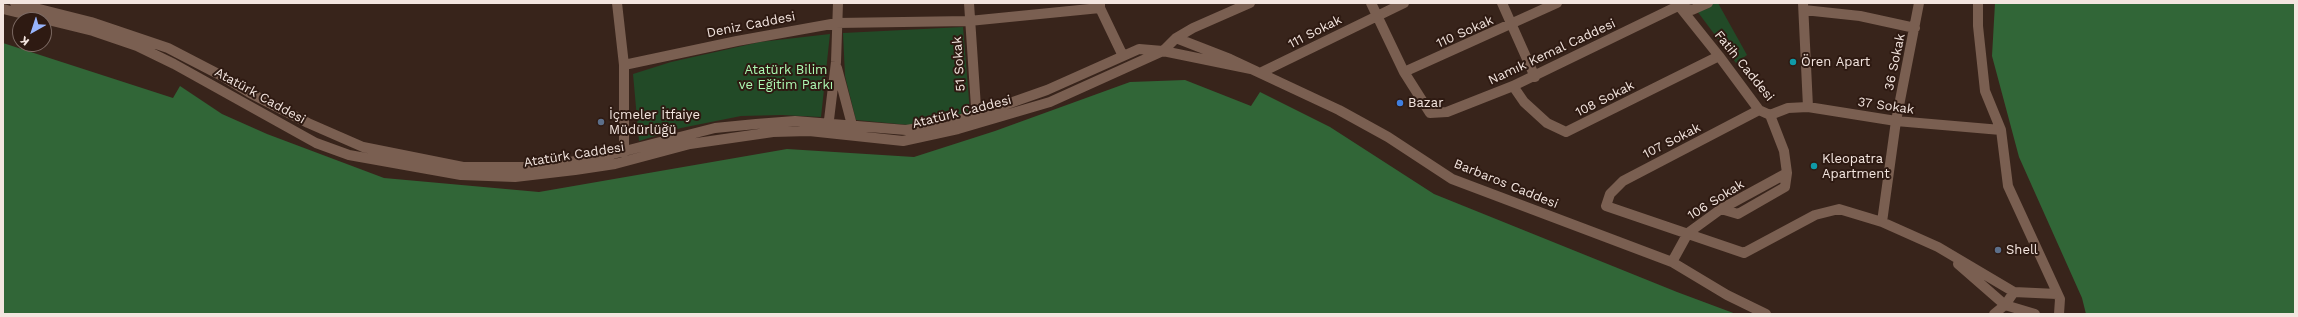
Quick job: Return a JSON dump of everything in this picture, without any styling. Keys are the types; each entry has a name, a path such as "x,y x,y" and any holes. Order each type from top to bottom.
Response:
{"street":[{"name":"Atatürk Caddesi","path":"15,3 91,22 168,48 308,123 363,147 463,167 543,167 624,152 715,128 795,120 828,128 844,135 903,140 1050,102 1163,52 1176,38 1193,28 1250,3"},
{"path":"617,3 624,65 624,152"},
{"path":"828,128 836,62 838,3"},
{"name":"51 Sokak","path":"968,3 977,120"},
{"name":"Namık Kemal Caddesi","path":"1371,3 1404,72 1430,113 1446,112 1535,77 1677,4"},
{"name":"111 Sokak","path":"1256,71 1404,3"},
{"path":"1502,3 1535,77"},
{"name":"110 Sokak","path":"1404,72 1557,3"},
{"path":"1677,4 1692,7 1708,3"},
{"name":"36 Sokak","path":"1882,222 1896,121 1919,3"},
{"path":"1978,3 1978,26 1985,91 2001,130 2008,186 2058,297 2059,314"},
{"name":"Fatih Caddesi","path":"1677,4 1720,56 1760,110 1770,115 1784,152 1787,173 1785,187 1738,214 1722,209"},
{"path":"1100,5 1123,56"},
{"name":"Deniz Caddesi","path":"624,65 837,22 969,21 1100,5"},
{"path":"1808,107 1804,7 1860,16 1915,28"},
{"name":"Atatürk Caddesi","path":"3,9 93,31 137,46 174,64 316,143 349,156 461,175 515,177 615,164 717,139 773,132 809,131 852,125 906,130 977,120 1139,49 1163,52 1256,71"},
{"name":"Barbaros Caddesi","path":"1176,38 1230,59 1339,110 1388,137 1452,179 1672,262 1726,295 1766,314"},
{"name":"108 Sokak","path":"1513,86 1524,102 1547,123 1566,132 1720,56"},
{"path":"836,62 852,125 844,135"},
{"name":"37 Sokak","path":"1770,115 1788,108 1808,107 1896,121 2001,130"},
{"name":"107 Sokak","path":"1687,234 1606,206 1610,194 1623,181 1760,110"},
{"name":"106 Sokak","path":"1672,262 1687,234 1722,209"},
{"path":"1687,234 1744,253 1815,215 1839,209 1882,222 1938,247 2014,292 2058,297"},
{"path":"1938,247 2005,306 2035,314"},
{"path":"1994,314 2005,306 2014,292"}],"green space":[{"path":"1714,3 1718,3 1747,55 1736,63 1697,11 1707,9"},
{"path":"1995,3 2295,3 2295,314 2086,314 2082,298 2019,157 1992,56"},
{"path":"963,27 970,112 909,125 856,120 845,76 843,33"},
{"name":"Atatürk Bilim ve Eğitim Parkı","path":"830,34 821,117 782,115 741,116 681,128 639,141 633,74 671,62 760,42"},
{"path":"3,43 12,46 12,52 31,52 173,98 180,86 222,114 267,134 384,178 539,192 787,149 914,157 995,131 1130,82 1185,80 1251,106 1260,92 1330,127 1434,194 1677,292 1736,314 3,314"}],"place":[{"name":"Ören Apart","path":"1793,62"},
{"name":"Bazar","path":"1400,103"},
{"name":"İçmeler İtfaiye Müdürlüğü","path":"601,122"},
{"name":"Kleopatra Apartment","path":"1814,166"},
{"name":"Shell","path":"1998,250"}]}
